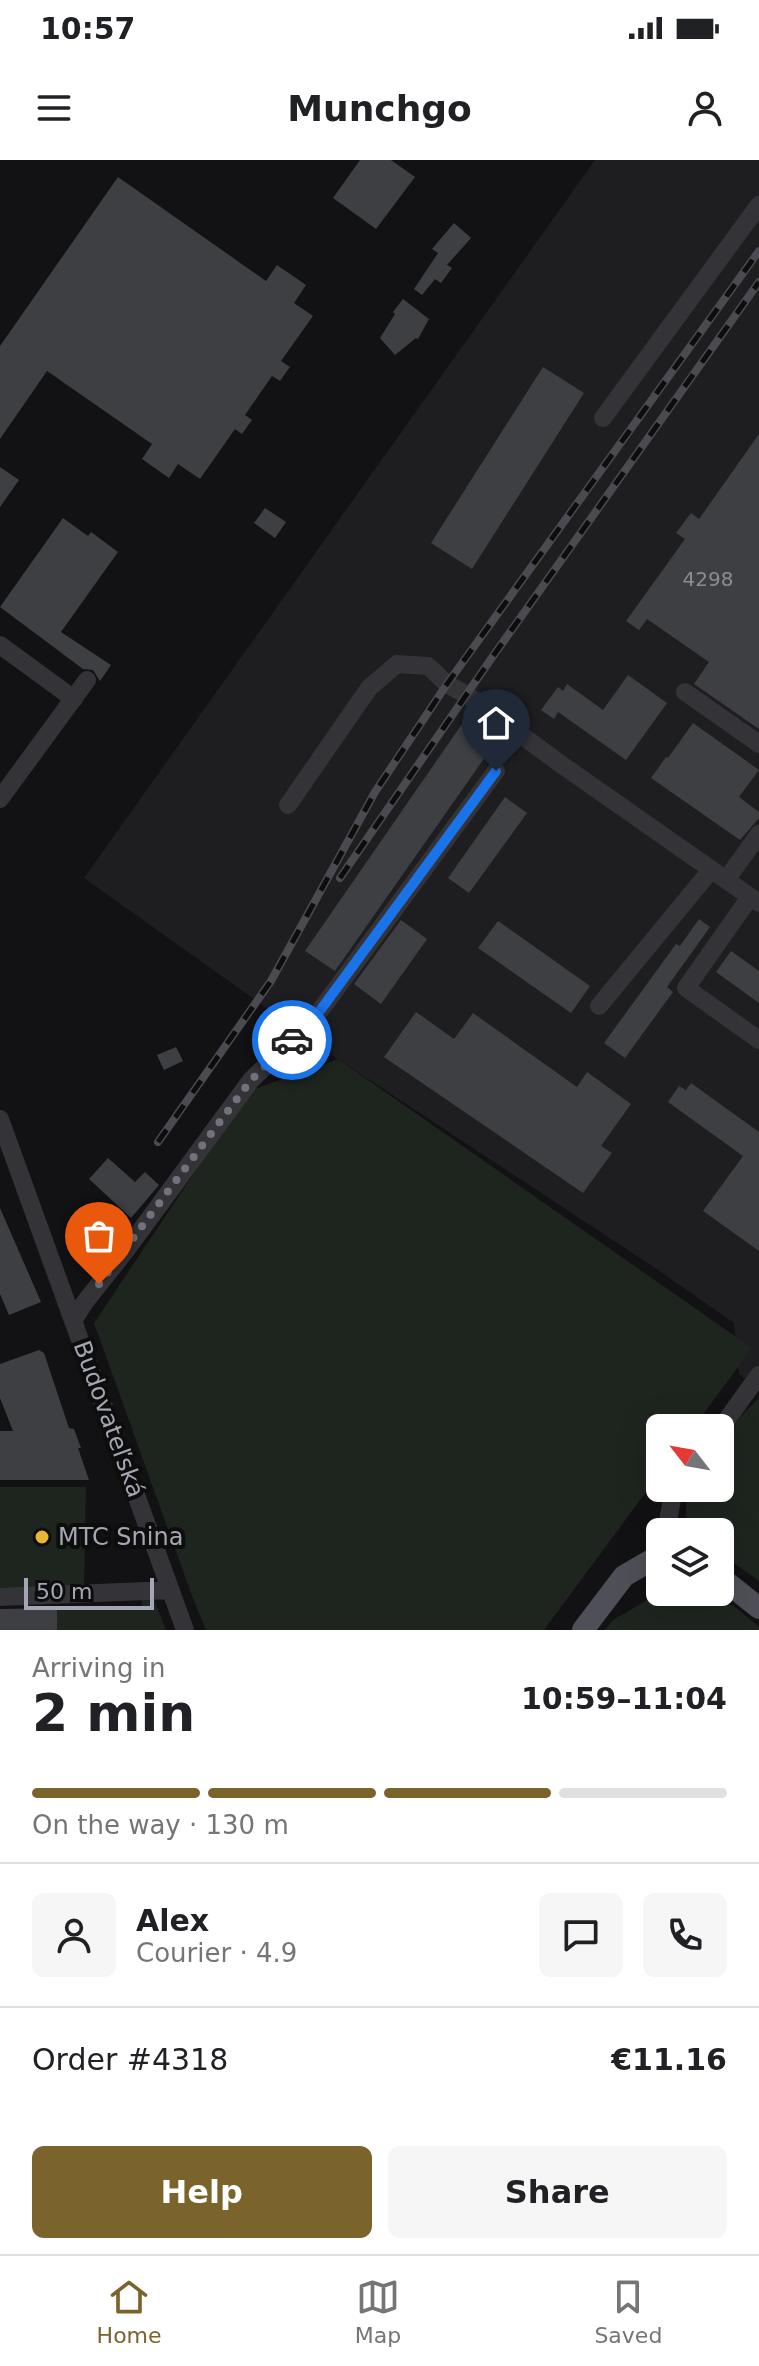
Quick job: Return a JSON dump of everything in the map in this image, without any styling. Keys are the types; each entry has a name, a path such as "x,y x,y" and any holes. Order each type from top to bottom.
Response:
{"main road":[{"path":"583,1630 624,1576 646,1563"},
{"path":"734,1588 759,1608"}],"street":[{"path":"603,418 759,205"},
{"path":"0,645 74,699"},
{"path":"288,805 369,688 397,664 428,666 447,684 467,695 754,900 686,988 759,1040"},
{"path":"0,799 87,680"},
{"path":"685,692 759,744"},
{"path":"73,1321 251,1080 311,1023 496,771"},
{"path":"599,1006 759,834"},
{"name":"Budovateľská","path":"0,1119 185,1630"},
{"path":"731,1414 759,1375"},
{"path":"0,1597 171,1590"}],"shaded area":[{"path":"595,160 759,160 759,1389 739,1374 734,1323 338,1059 84,878"},
{"path":"338,1059 752,1348 703,1414 646,1414 646,1492 544,1630 206,1630 94,1323 249,1091"},
{"path":"759,1398 759,1581 734,1563 734,1518 687,1518 686,1511 687,1502 734,1502 734,1425"},
{"name":"MTC Snina","path":"0,1487 86,1487 84,1590 0,1588"},
{"path":"142,1600 154,1600 166,1630 57,1630 57,1608 142,1608"},
{"path":"646,1601 646,1606 734,1606 759,1630 605,1630 613,1620"}],"building":[{"path":"360,160 391,160 415,177 376,229 333,198"},
{"path":"118,177 266,281 277,265 306,285 294,303 313,316 281,361 290,367 280,381 272,376 245,415 252,420 242,434 235,429 200,479 178,464 169,478 142,459 152,444 47,371 0,439 0,346"},
{"path":"454,223 471,238 447,265 452,268 441,283 435,279 422,295 414,289 438,253 432,249"},
{"path":"403,299 429,319 418,339 395,355 380,338"},
{"path":"543,367 584,393 472,569 431,543"},
{"path":"759,434 759,729 694,684 709,662 647,619 639,630 626,621 685,539 676,533 691,513 699,519"},
{"path":"0,467 19,480 0,507"},
{"path":"265,508 286,522 275,538 254,523"},
{"path":"63,518 88,536 91,532 118,552 61,632 111,665 100,681 93,670 83,669 0,607"},
{"path":"628,675 667,703 626,760 558,712 554,719 541,710 558,687 563,691 567,684 603,710"},
{"path":"464,721 495,743 335,971 305,951"},
{"path":"693,723 759,770 739,797 759,812 759,818 740,840 651,778"},
{"path":"505,797 527,813 469,893 448,878"},
{"path":"699,919 710,927 667,987 673,992 625,1058 604,1043 676,944 680,946"},
{"path":"401,920 427,939 381,1004 354,984"},
{"path":"498,921 590,986 571,1013 478,948"},
{"path":"731,951 759,971 759,1003 716,972"},
{"path":"416,1012 454,1039 473,1013 577,1087 587,1072 631,1104 601,1146 612,1153 583,1193 384,1057"},
{"path":"176,1047 183,1061 164,1070 157,1055"},
{"path":"691,1083 759,1132 759,1251 703,1211 743,1156 668,1102 679,1086 686,1090"},
{"path":"108,1158 135,1182 145,1172 159,1185 131,1218 89,1179"},
{"path":"0,1208 41,1302 9,1315 0,1294"},
{"path":"39,1350 44,1353 69,1428 74,1429 89,1480 0,1480 0,1431 13,1431 0,1398 0,1364"},
{"path":"57,1608 57,1630 0,1630 0,1609"}],"railway":[{"path":"158,1142 271,981 375,792 447,684 759,251"},
{"path":"340,878 491,659 759,282"}],"way so far":[{"path":"99,1284 251,1080 292,1040"}],"place":[{"name":"MTC Snina","path":"42,1537"}],"route":[{"path":"292,1040 311,1023 496,771"}]}
